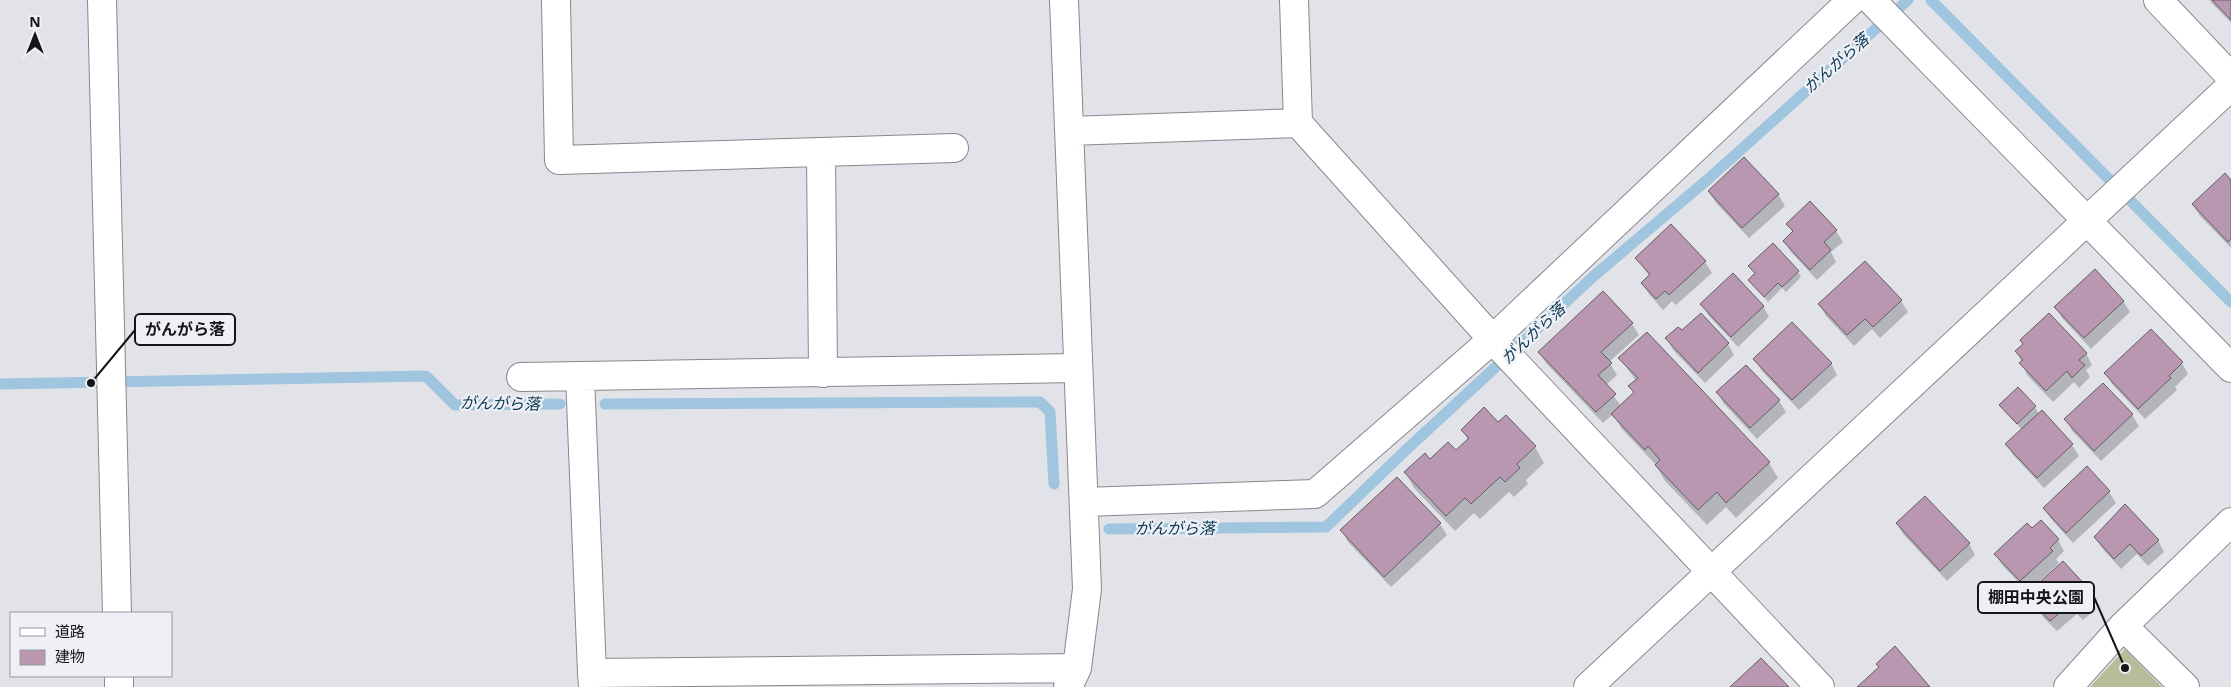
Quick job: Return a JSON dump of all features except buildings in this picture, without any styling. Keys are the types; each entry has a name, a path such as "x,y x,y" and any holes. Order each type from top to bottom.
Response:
{"street":[{"path":"102,0 117,612"},
{"path":"556,0 559,160 954,148"},
{"path":"580,376 593,680 1073,677 1087,589 1064,0"},
{"path":"1294,0 1298,123 1525,374 1820,687"},
{"path":"1084,502 1315,494 1494,340 1852,0"},
{"path":"1871,0 2096,213 2231,368"},
{"path":"2158,0 2231,77"},
{"path":"1588,687 2231,86"},
{"path":"1069,131 1298,123"},
{"path":"820,152 822,373"},
{"path":"521,377 1078,368"},
{"path":"2068,687 2123,626 2231,522"},
{"path":"2123,626 2185,687"}],"green space":[{"path":"2125,649 2162,687 2090,687"}],"waterway":[{"name":"がんがら落","path":"1109,529 1326,527 1406,450 1595,275 1707,180 1908,0"},
{"name":"がんがら落","path":"1931,0 2231,302"},
{"name":"がんがら落","path":"0,384 426,376 455,405 560,404"},
{"name":"がんがら落","path":"605,404 1040,402 1050,412 1054,484"}],"place":[{"name":"がんがら落","path":"91,383"},
{"name":"棚田中央公園","path":"2125,668"}]}
